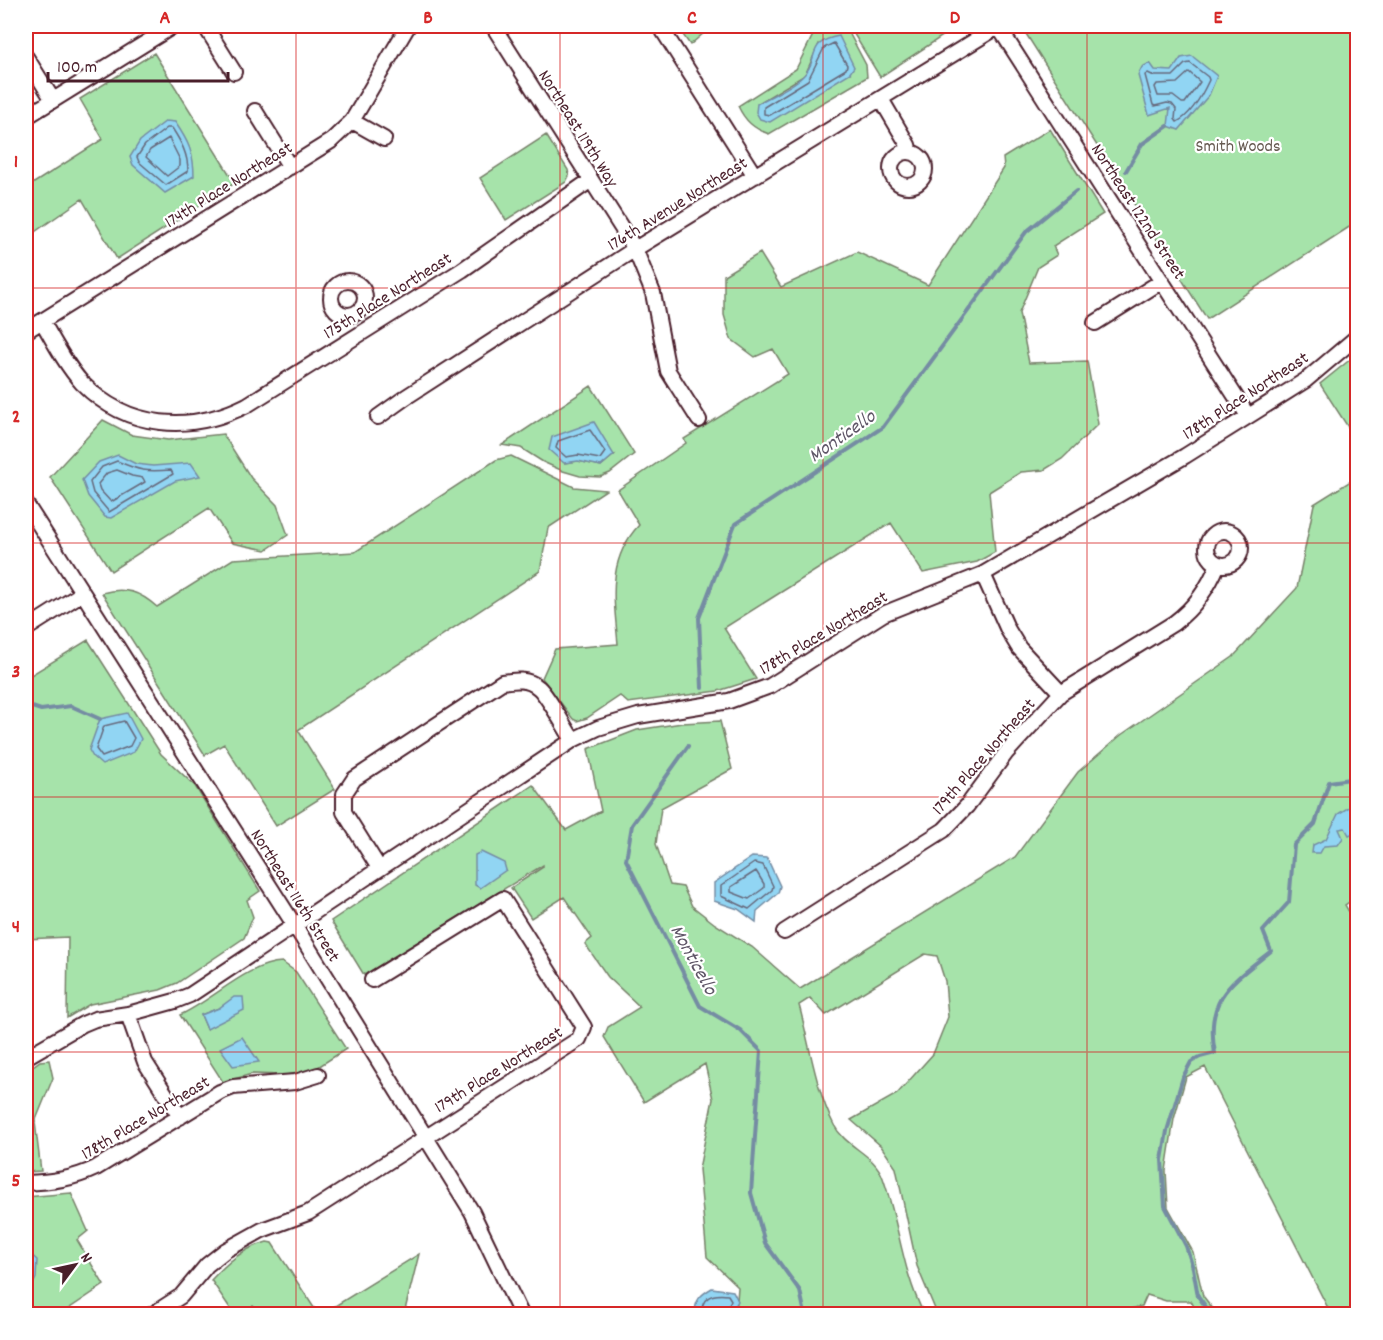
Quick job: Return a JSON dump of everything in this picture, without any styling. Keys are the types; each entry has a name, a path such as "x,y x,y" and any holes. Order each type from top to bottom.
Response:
{"street":[{"path":"26,117 173,26"},
{"path":"205,26 234,72"},
{"name":"174th Place Northeast","path":"26,331 331,141 352,121 408,26"},
{"name":"Northeast 119th Way","path":"493,26 635,249 653,292 668,371 699,420"},
{"path":"660,26 755,176"},
{"name":"176th Avenue Northeast","path":"378,417 635,249 998,26"},
{"name":"Northeast 122nd Street","path":"998,26 1248,416"},
{"path":"26,57 53,100"},
{"path":"881,99 910,152"},
{"path":"255,111 290,166"},
{"path":"352,121 384,139"},
{"name":"175th Place Northeast","path":"42,321 71,370 83,384 116,408 143,419 166,424 215,419 247,405 462,270 591,180"},
{"path":"1095,323 1162,280"},
{"path":"356,314 365,331"},
{"name":"178th Place Northeast","path":"26,1057 95,1019 128,1014 175,1001 190,994 573,740 598,728 638,716 729,701 770,687 883,614 983,574 1185,456 1306,380 1358,336"},
{"name":"Northeast 116th Street","path":"26,507 295,926 426,1137 472,1212 521,1314"},
{"name":"179th Place Northeast","path":"784,932 944,830 967,806 1006,753 1061,693 1189,611 1201,598 1218,564"},
{"path":"983,574 1008,630 1019,648 1061,693"},
{"path":"26,629 81,594"},
{"path":"379,868 344,812 344,794 354,779 502,682 517,680 529,682 539,688 573,740"},
{"name":"179th Place Northeast","path":"153,1314 181,1296 207,1265 226,1250 262,1230 308,1213 579,1039 584,1027 503,899 372,980"},
{"path":"128,1014 145,1062 180,1117"},
{"name":"178th Place Northeast","path":"26,1183 57,1181 78,1176 96,1168 220,1092 233,1087 295,1082 318,1075"}],"green space":[{"path":"677,26 712,26 690,45"},
{"path":"826,26 843,26 847,29 866,65 867,77 769,134 759,130 750,124 738,106 796,69 814,33","holes":["819,44 850,73 757,104 805,75"]},
{"path":"849,26 958,26 880,77"},
{"name":"Smith Woods","path":"1021,26 1357,26 1357,222 1207,319"},
{"path":"154,53 235,183 117,259 82,199 26,238 26,188 103,139 80,99"},
{"path":"1050,129 1103,214 1053,246 1057,255 1038,267 1019,313 1029,363 1087,361 1098,424 1062,459 1044,470 1021,472 989,492 995,552 977,562 923,573 891,523 724,628 756,679 718,691 628,703 620,696 587,718 577,721 573,719 542,678 555,649 618,644 614,596 617,567 621,552 639,525 618,490 686,443 684,439 788,374 773,349 755,357 731,339 724,315 724,275 760,253 781,287 857,252 928,285 1004,168 1003,158"},
{"path":"546,135 568,170 569,176 566,182 506,220 480,178"},
{"path":"1352,358 1357,366 1357,441 1320,384"},
{"path":"591,386 634,454 610,473 600,477 580,476 543,462 521,448 502,445","holes":["614,455 601,466 578,461 564,463"]},
{"path":"103,420 132,435 168,440 223,434 251,478 277,505 288,535 266,550 232,543 209,508 111,571 50,477"},
{"path":"511,456 574,487 606,490 548,528 540,571 298,730 335,789 276,826 224,744 205,755 102,593 125,590 138,594 157,607 233,559 355,552 496,460"},
{"path":"1357,477 1358,896 1345,905 1358,927 1357,1314 1331,1314 1205,1067 1186,1077 1174,1119 1166,1171 1168,1207 1193,1252 1203,1296 1214,1310 1226,1314 1198,1314 1191,1301 1166,1301 1147,1295 1142,1306 1126,1310 1127,1314 937,1314 917,1266 896,1168 881,1146 851,1120 897,1094 933,1054 948,1017 945,981 937,956 925,954 826,1015 810,998 799,1005 822,1097 828,1112 839,1133 874,1163 883,1178 911,1281 924,1314 736,1314 738,1287 707,1257 699,1169 713,1099 705,1064 644,1102 604,1037 608,1027 640,1007 608,977 585,944 592,938 564,897 531,918 511,888 543,865 364,975 331,921 533,785 566,830 601,811 588,749 637,730 682,723 720,721 732,769 661,808 656,844 670,885 683,887 692,906 715,924 752,947 800,989 1015,857 1078,772 1121,735 1233,657 1297,588 1314,504"},
{"path":"88,640 161,754 195,786 260,891 247,900 253,917 244,938 177,983 160,990 90,1004 67,1018 68,937 26,939 26,673 31,675"},
{"path":"282,962 296,972 346,1049 318,1067 305,1072 286,1075 252,1074 223,1082 180,1015 243,976 269,964","holes":["219,1008 207,1029 201,1015"]},
{"path":"49,1060 53,1078 35,1122 41,1171 26,1172 26,1071 40,1061"},
{"path":"71,1193 88,1231 77,1240 104,1285 64,1312 65,1314 26,1314 26,1197"},
{"path":"267,1242 272,1243 318,1314 261,1314 253,1306 240,1314 234,1314 211,1280 236,1257 250,1248"},
{"path":"419,1254 404,1314 322,1314"}],"water":[{"path":"839,36 854,67 850,73 770,122 760,119 756,112 757,104 787,88 803,76 811,64 817,47 828,39"},
{"path":"1192,56 1217,76 1209,95 1179,130 1168,126 1170,108 1149,115 1138,75 1142,67 1150,63 1155,70 1172,71 1181,58"},
{"path":"166,121 175,122 187,141 193,161 194,176 165,193 133,165 130,157 140,141"},
{"path":"594,422 614,455 601,466 578,461 564,463 549,450 552,437"},
{"path":"118,455 136,464 153,466 191,463 200,476 175,481 111,518 105,517 88,496 82,480 99,462"},
{"path":"127,713 141,739 134,752 102,765 89,750 100,719"},
{"path":"1349,807 1355,809 1358,815 1356,832 1349,835 1345,828 1339,829 1343,838 1338,845 1324,846 1320,853 1312,853 1313,845 1326,839 1338,814"},
{"path":"481,852 504,863 506,870 480,888 475,885 475,855"},
{"path":"752,857 767,858 780,886 778,893 757,911 756,922 738,909 714,901 714,883"},
{"path":"234,997 243,997 244,1010 207,1029 201,1015 219,1008"},
{"path":"242,1037 259,1062 233,1066 220,1048"},
{"path":"28,1252 37,1260 36,1278 26,1299 26,1253"},
{"path":"712,1288 733,1291 738,1301 725,1314 695,1314 699,1298"}],"waterway":[{"name":"Monticello","path":"1126,171 1142,144 1168,126"},
{"name":"Monticello","path":"702,688 699,618 735,524 883,427 1026,232 1076,191"},
{"path":"26,705 41,710 71,706 100,719"},
{"name":"Monticello","path":"688,746 632,825 626,860 700,1006 740,1030 761,1051 751,1193 765,1243 800,1291 805,1314"},
{"path":"1211,1314 1198,1296 1186,1246 1165,1206 1162,1160 1167,1131 1183,1077 1191,1062 1215,1053 1214,1018 1224,993 1244,972 1271,951 1263,931 1289,902 1294,845 1315,824 1329,782 1358,778"}]}
